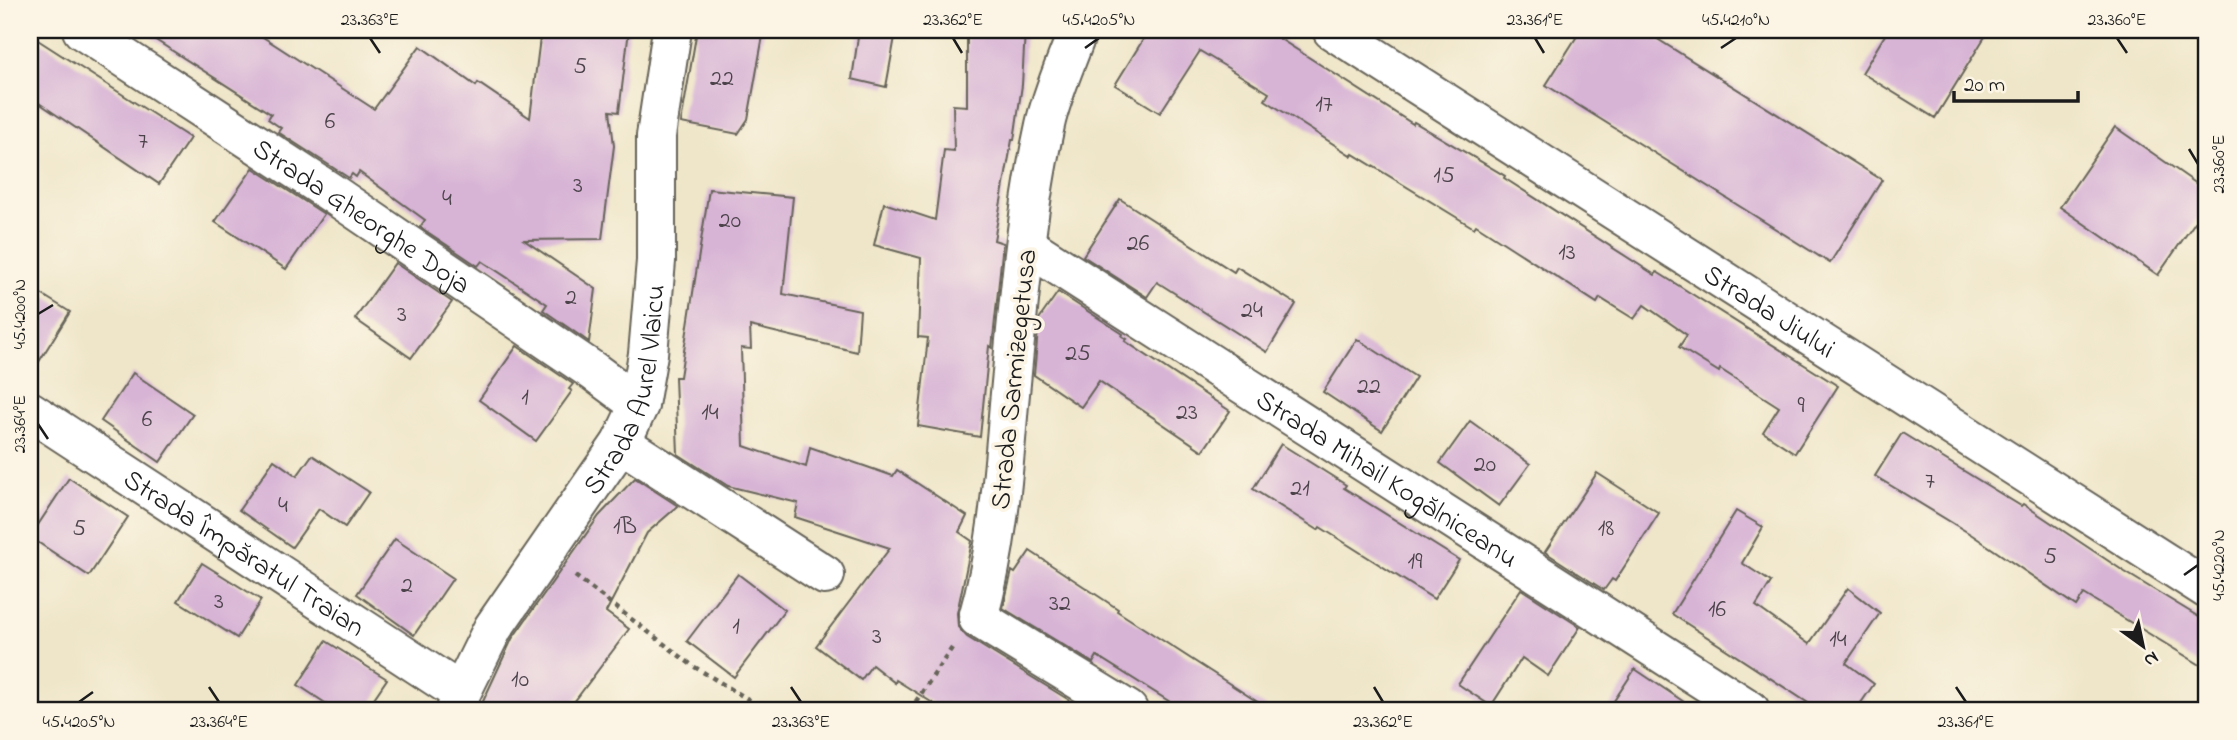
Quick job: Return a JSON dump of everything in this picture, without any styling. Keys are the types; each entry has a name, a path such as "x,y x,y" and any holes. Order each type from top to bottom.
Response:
{"street":[{"name":"Strada Gheorghe Doja","path":"82,30 330,192 639,405"},
{"name":"Strada Aurel Vlaicu","path":"459,701 493,628 621,443 639,405 648,354 656,261 656,136 672,30"},
{"name":"Strada Sarmizegetusa","path":"978,618 989,580 1002,492 1026,245 1046,121 1078,30"},
{"name":"Strada Jiului","path":"1332,30 2207,589"},
{"name":"Strada Mihail Kogălniceanu","path":"1026,245 1750,710"},
{"name":"Strada Împăratul Traian","path":"30,411 459,701"},
{"path":"621,443 825,575"},
{"path":"978,618 1128,710"}],"path":[{"path":"544,555 693,666 766,710"},
{"path":"910,710 953,647 978,618"}],"building":[{"path":"140,30 252,30 374,109 420,46 476,86 478,83 530,118 541,30 629,30 619,112 610,111 614,146 602,239 524,240 596,289 589,342 543,310 547,304 482,261 478,266 420,227 425,220 359,172 356,177 352,174 349,178 278,132 281,128 268,119 271,114"},
{"path":"697,30 764,30 748,119 738,134 681,123"},
{"path":"859,30 895,37 886,87 852,79"},
{"path":"1025,30 1022,85 1014,140 994,240 1003,243 980,437 918,426 928,338 918,337 921,258 874,245 884,203 935,220 944,150 954,151 953,105 967,106 967,32"},
{"path":"1149,30 1266,30 1413,124 1414,122 1505,176 1504,178 1655,275 1657,272 1838,386 1795,453 1763,432 1779,407 1720,369 1719,372 1679,347 1687,335 1644,305 1634,319 1600,298 1597,303 1476,225 1474,228 1353,154 1352,156 1265,100 1269,93 1200,51 1160,113 1115,85"},
{"path":"1581,30 1643,30 1882,180 1830,263 1546,85"},
{"path":"1888,30 1989,30 1935,118 1862,73"},
{"path":"30,35 190,138 159,184 30,97"},
{"path":"2115,127 2207,191 2207,205 2158,275 2060,207"},
{"path":"253,168 324,214 286,269 215,222"},
{"path":"709,189 793,197 783,294 860,310 857,352 750,326 751,349 741,348 744,446 806,467 810,447 893,476 897,470 967,516 959,532 972,541 957,613 958,627 967,637 1069,700 1063,710 944,710 896,680 895,683 872,665 861,680 816,646 890,548 795,517 798,503 728,486 678,454 675,377 680,377"},
{"path":"1120,199 1234,272 1237,267 1296,304 1267,352 1157,282 1147,297 1083,256"},
{"path":"395,263 452,302 411,358 355,319"},
{"path":"30,287 70,312 30,376"},
{"path":"1058,292 1123,334 1127,339 1125,341 1230,411 1203,451 1099,381 1081,407 1034,375 1039,319"},
{"path":"1357,339 1416,377 1382,431 1323,392"},
{"path":"517,346 573,384 569,389 572,391 536,441 479,400"},
{"path":"133,373 193,414 160,462 101,421"},
{"path":"1470,421 1530,464 1499,506 1440,463"},
{"path":"1902,433 2021,506 2023,504 2125,572 2207,622 2207,669 2084,594 2076,606 1972,535 1875,476"},
{"path":"1281,444 1346,485 1344,488 1459,560 1434,599 1320,527 1318,530 1253,489"},
{"path":"312,455 369,492 345,527 319,509 292,547 239,510 274,460 297,476"},
{"path":"1597,473 1659,513 1615,581 1612,579 1604,590 1545,552"},
{"path":"69,478 128,517 89,576 30,537"},
{"path":"635,478 678,506 647,533 606,612 629,629 568,710 479,710 512,639 599,516"},
{"path":"1736,511 1763,527 1742,563 1771,582 1756,606 1809,644 1848,588 1880,613 1846,663 1874,684 1856,710 1819,710 1672,614"},
{"path":"395,539 453,578 414,635 357,594"},
{"path":"1030,551 1270,710 1183,710 1097,656 1093,663 1003,608 1012,571 1015,573"},
{"path":"202,563 261,600 237,638 178,601"},
{"path":"738,574 785,610 734,677 687,641"},
{"path":"1521,589 1580,627 1548,676 1522,658 1491,706 1458,684"},
{"path":"326,641 387,679 366,710 336,710 298,685"},
{"path":"1635,669 1696,710 1608,710"}]}
